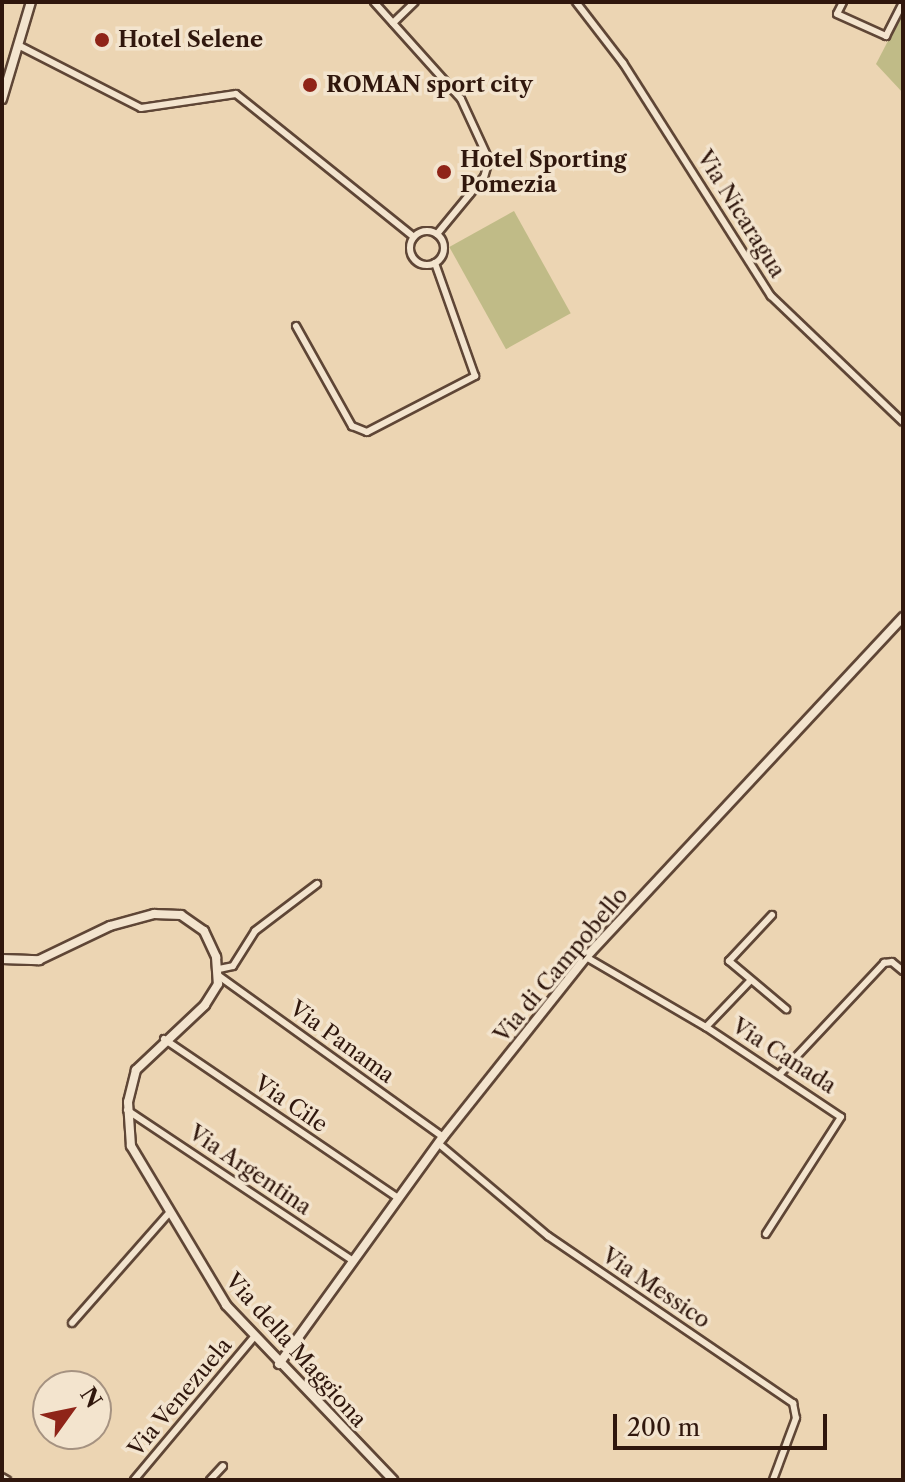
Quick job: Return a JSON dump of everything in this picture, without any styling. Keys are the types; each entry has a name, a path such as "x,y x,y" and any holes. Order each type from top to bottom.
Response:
{"street":[{"path":"2,99 30,2"},
{"path":"374,2 461,99 489,160 484,177 437,234"},
{"path":"393,23 415,2"},
{"name":"Via Nicaragua","path":"576,2 623,63 771,296 903,422"},
{"path":"843,2 837,14 886,36 903,2"},
{"path":"18,40 28,54 141,108 236,94 414,237"},
{"path":"414,237 425,231 437,234"},
{"path":"435,263 444,249 437,234"},
{"path":"414,237 414,259 435,263"},
{"path":"296,326 352,426 367,432 475,376 435,263"},
{"name":"Via di Campobello","path":"279,1364 398,1198 586,957 903,617"},
{"path":"893,627 903,634"},
{"path":"2,959 39,960 117,923 169,913 198,924 219,973 231,967 255,931 317,884"},
{"path":"772,915 729,960 786,1009"},
{"name":"Via Canada","path":"586,957 706,1027 841,1120 766,1234"},
{"path":"779,1075 884,963 892,962 903,971"},
{"name":"Via della Maggiona","path":"219,973 212,997 164,1039 136,1070 127,1110 136,1158 213,1287 279,1364 393,1480"},
{"name":"Via Panama","path":"219,973 441,1141"},
{"path":"706,1027 750,981"},
{"name":"Via Cile","path":"164,1039 398,1198"},
{"name":"Via Argentina","path":"127,1110 353,1261"},
{"name":"Via Messico","path":"441,1141 542,1232 793,1403 796,1418 773,1480"},
{"path":"72,1323 168,1214"},
{"name":"Via Venezuela","path":"134,1480 254,1337"},
{"path":"210,1480 223,1466"}],"shaded area":[{"path":"903,12 903,93 876,64"},
{"path":"514,211 571,313 506,349 449,247"}],"place":[{"name":"Hotel Selene","path":"102,40"},
{"name":"ROMAN sport city","path":"310,85"},
{"name":"Hotel Sporting Pomezia","path":"444,172"}]}
